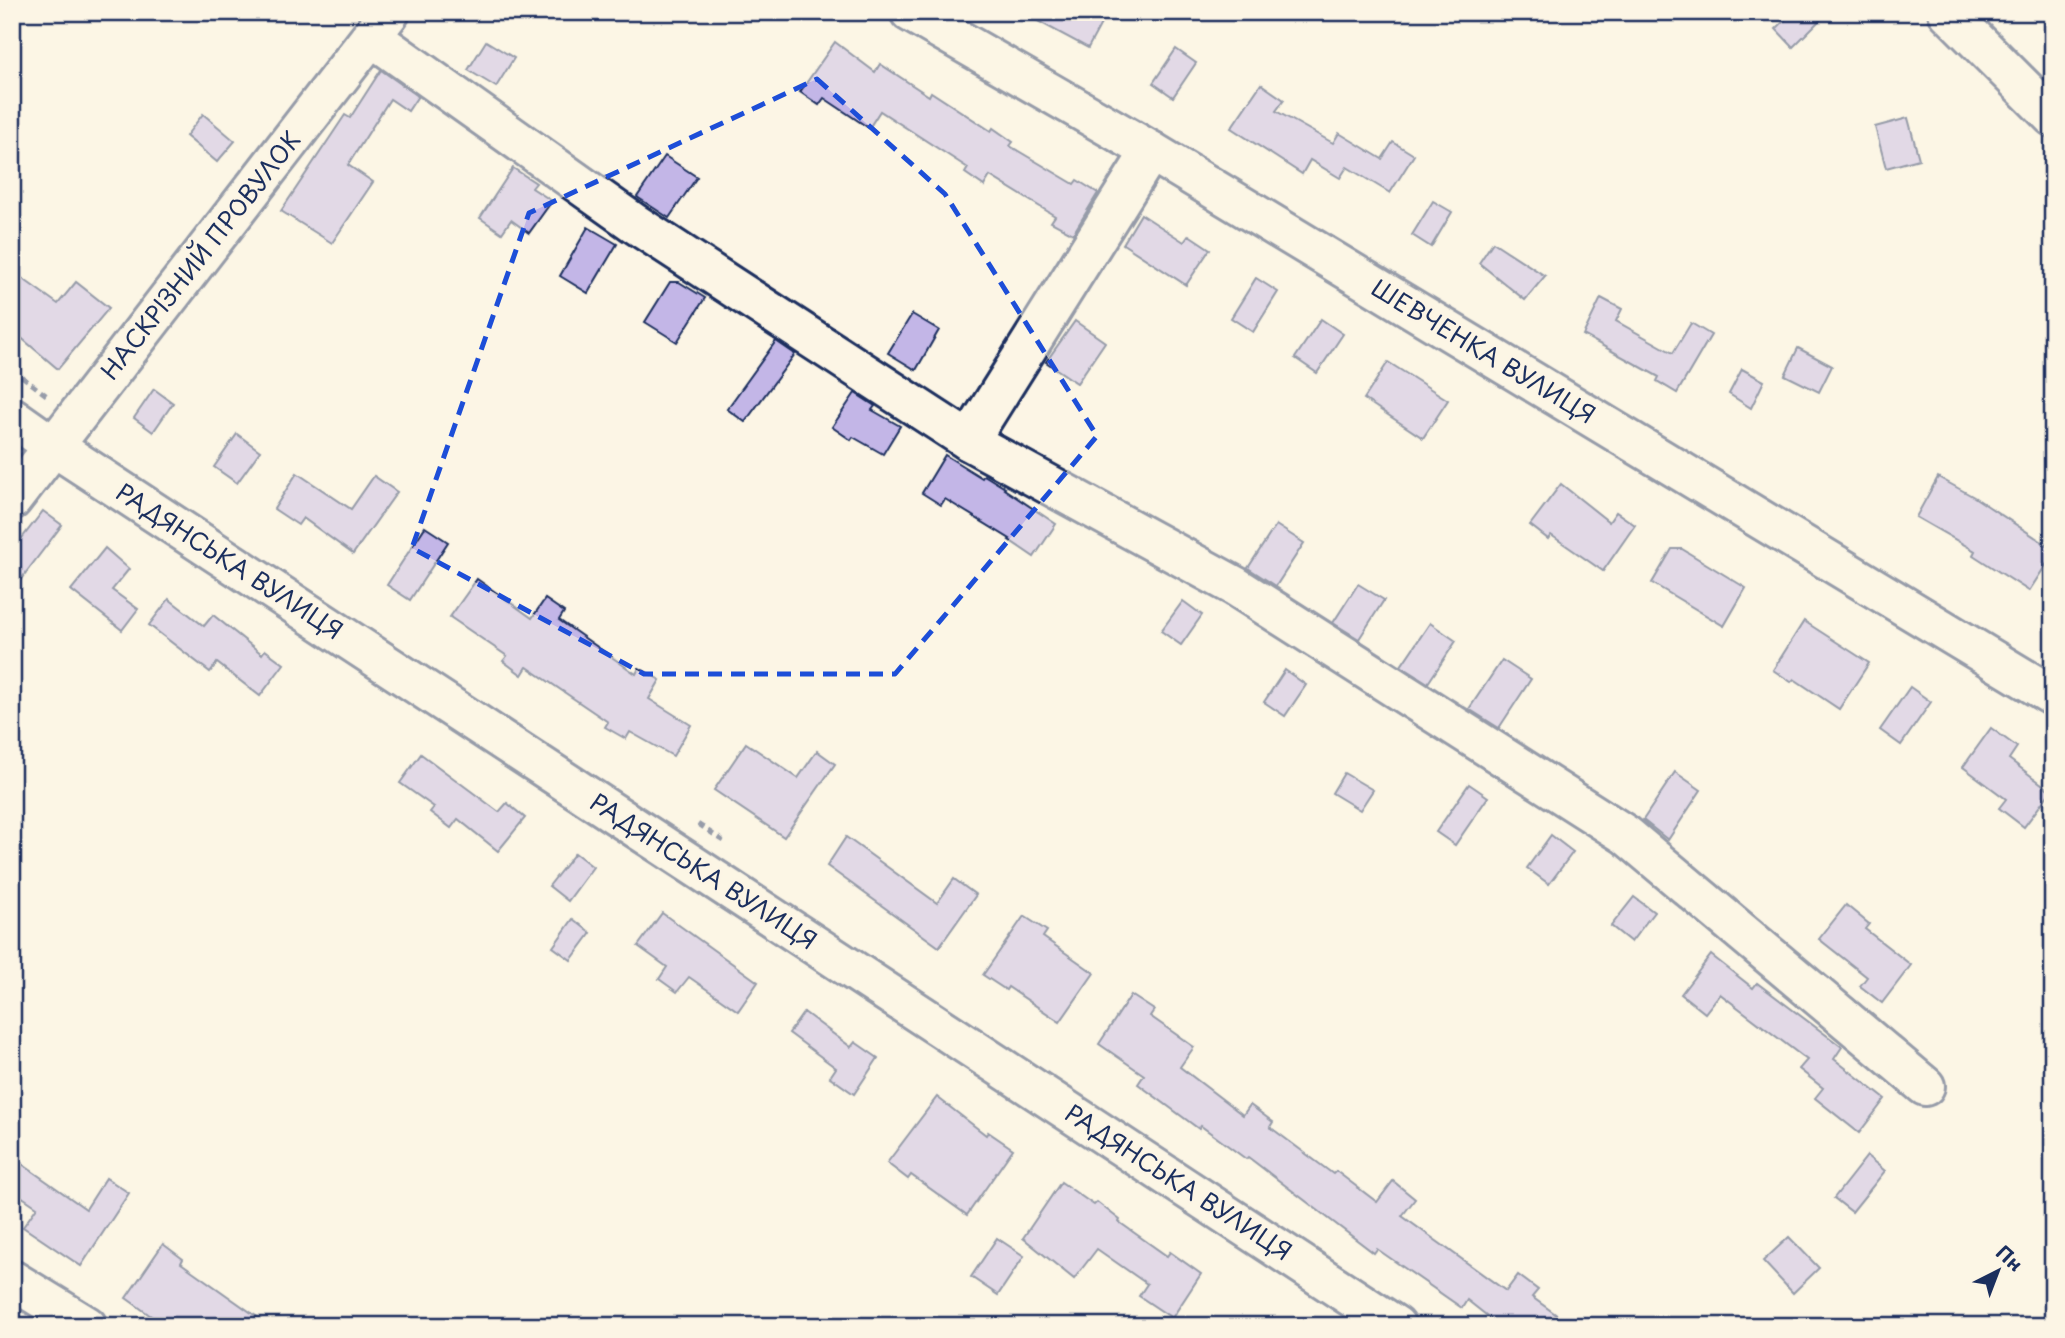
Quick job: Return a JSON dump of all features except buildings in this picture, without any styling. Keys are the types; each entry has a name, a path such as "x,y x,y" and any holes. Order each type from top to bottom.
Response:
{"street":[{"name":"ШЕВЧЕНКА ВУЛИЦЯ","path":"910,12 1151,151 2053,696"},
{"path":"1948,12 2053,117"},
{"path":"381,25 634,223 969,440 1236,586 1626,835 1925,1086"},
{"name":"НАСКРІЗНИЙ ПРОВУЛОК","path":"12,500 381,25"},
{"path":"969,440 1151,151"},
{"name":"РАДЯНСЬКА ВУЛИЦЯ","path":"12,417 64,432 1396,1326"},
{"path":"12,1280 87,1326"}],"path":[{"path":"12,369 64,432"}],"highlighted area":[{"path":"817,79 945,194 1097,436 895,674 644,674 412,548 529,213"}]}
